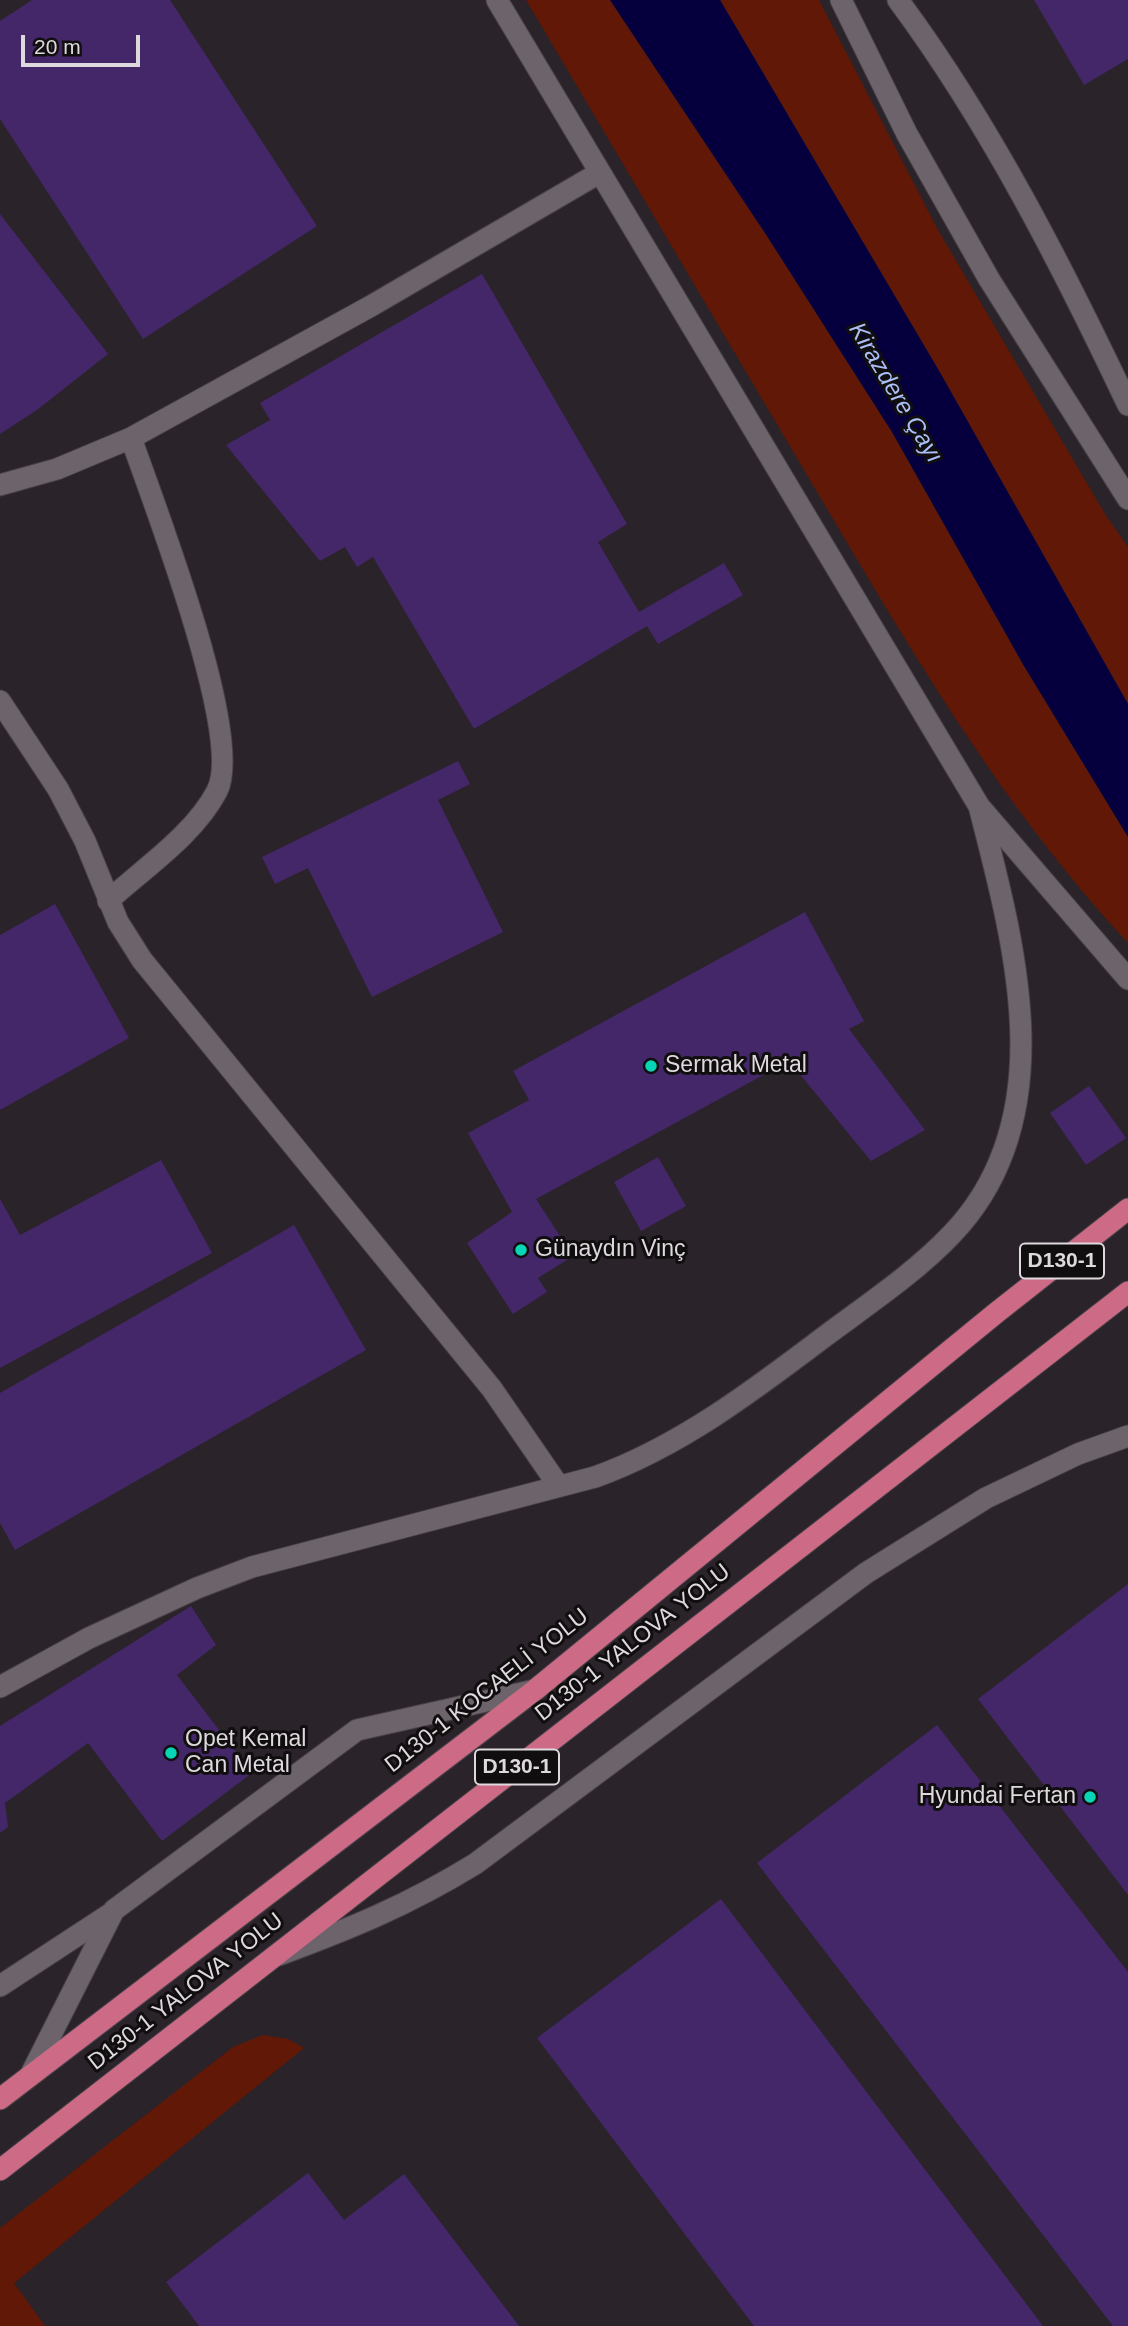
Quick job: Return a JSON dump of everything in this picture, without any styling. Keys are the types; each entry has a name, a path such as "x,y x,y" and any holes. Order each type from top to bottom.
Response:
{"highway":[{"name":"D130-1 KOCAELİ YOLU","path":"0,2099 535,1689 996,1313 1128,1209"},
{"name":"D130-1 YALOVA YOLU","path":"0,2170 1128,1292"}],"street":[{"path":"497,0 979,806 1128,979"},
{"path":"841,0 907,134 989,279 1128,499"},
{"path":"898,0 928,41 1040,230 1128,405"},
{"path":"0,485 57,469 131,438 371,306 599,173"},
{"path":"108,901 187,830 218,790 222,746 196,624 131,438"},
{"path":"0,701 58,789 85,841 108,901 142,960 492,1389 558,1485"},
{"path":"0,1687 89,1638 197,1588 253,1567 595,1477 635,1462 707,1420 788,1365 923,1262 954,1233 978,1201 999,1162 1011,1126 1019,1085 1020,995 1012,935 979,806"},
{"path":"274,1957 373,1921 430,1892 475,1864 866,1573 986,1498 1078,1454 1128,1436"},
{"path":"0,1986 114,1910 357,1730 535,1689"},
{"path":"30,2076 114,1910"}],"shaded area":[{"path":"526,0 610,0 767,236 892,432 1024,666 1128,837 1128,943 1037,835 919,661"},
{"path":"720,0 819,0 938,230 1105,514 1128,547 1128,704 938,369"},
{"path":"263,2035 288,2039 304,2048 14,2283 45,2326 0,2326 0,2228 233,2047"}],"water":[{"name":"Kirazdere Çayı","path":"610,0 720,0 938,369 1128,704 1128,837 1024,666 892,432 767,236"}],"building":[{"path":"32,0 170,0 317,226 143,339 0,119 0,21"},
{"path":"1034,0 1128,0 1128,59 1084,85"},
{"path":"0,214 108,354 37,410 0,434"},
{"path":"482,274 627,524 598,542 639,612 724,563 743,595 658,644 647,626 474,729 373,557 357,567 345,547 320,561 226,445 270,420 260,403"},
{"path":"458,761 470,784 438,800 503,932 372,997 308,868 275,884 262,857"},
{"path":"55,904 129,1038 0,1110 0,935"},
{"name":"Sermak Metal","path":"805,912 864,1021 849,1029 925,1130 871,1161 789,1061 536,1199 573,1256 538,1278 547,1292 513,1314 467,1243 512,1212 468,1133 529,1100 513,1071"},
{"path":"1089,1086 1126,1138 1086,1165 1050,1113"},
{"path":"658,1157 686,1206 641,1231 614,1182"},
{"path":"161,1160 212,1253 0,1368 0,1199 20,1235"},
{"path":"294,1225 366,1350 15,1550 0,1523 0,1393"},
{"name":"Hyundai Fertan","path":"1128,1584 1128,1895 978,1699"},
{"path":"191,1606 216,1645 177,1675 252,1773 162,1841 88,1743 5,1803 8,1827 0,1833 0,1726"},
{"path":"937,1725 1128,1972 1128,2326 1113,2326 757,1863"},
{"path":"721,1899 1043,2326 754,2326 537,2038"},
{"path":"308,2173 344,2220 404,2174 519,2326 199,2326 166,2282"}],"place":[{"name":"Sermak Metal","path":"651,1066"},
{"name":"Günaydın Vinç","path":"521,1250"},
{"name":"Opet Kemal Can Metal","path":"171,1753"},
{"name":"Hyundai Fertan","path":"1090,1797"}]}
